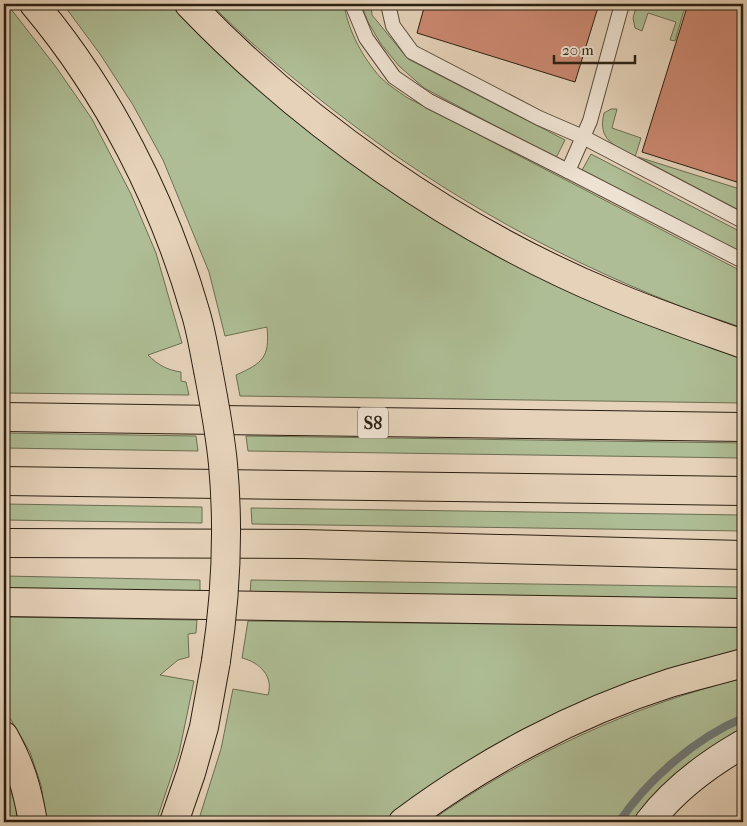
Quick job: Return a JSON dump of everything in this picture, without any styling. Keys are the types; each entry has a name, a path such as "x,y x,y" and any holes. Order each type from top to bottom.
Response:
{"highway":[{"path":"34,4 69,50 97,92 152,192 179,260 196,312 208,370 223,463 226,568 222,619 204,727 174,822"},
{"path":"189,4 273,83 349,143 433,202 490,236 608,294 743,344"},
{"name":"S8","path":"4,417 743,427"},
{"path":"4,481 743,490"},
{"path":"4,543 303,544 743,555"},
{"path":"4,602 743,613"},
{"path":"403,822 469,777 554,730 624,700 669,684 743,663"},
{"path":"4,736 15,756 27,788 33,822"}],"street":[{"path":"649,822 664,804 689,781 743,744"}],"lane":[{"path":"352,4 366,38 394,77 428,101 568,170 743,261"},
{"path":"388,4 393,26 412,52 539,118 583,137 743,221"},
{"path":"568,170 590,121 622,4"}],"green space":[{"path":"4,4 7,4 56,67 92,119 131,194 156,253 182,343 148,355 155,362 171,370 181,372 181,381 186,382 189,395 4,393"},
{"path":"63,4 173,4 202,33 577,293 677,335 743,356 743,403 240,396 236,375 253,367 263,358 267,345 267,327 225,336 209,272 163,160 133,105 100,54"},
{"path":"211,4 344,4 357,44 368,62 384,81 406,97 743,272 743,328 626,284 578,262 486,213 398,157 355,126 260,50"},
{"path":"361,4 371,4 372,15 408,59 565,140 556,158 424,88 399,66 381,44 368,22"},
{"path":"637,4 676,4 685,7 675,41 670,40 676,22 648,13 642,31 635,28 633,18"},
{"path":"611,109 617,109 612,128 641,138 635,157 609,141 605,136 603,130 604,113"},
{"path":"591,154 743,233 743,256 581,172"},
{"path":"638,157 743,190 743,211 737,209"},
{"path":"4,433 196,436 198,451 4,448"},
{"path":"246,436 743,443 743,458 248,451"},
{"path":"4,504 202,507 202,523 4,520"},
{"path":"251,508 743,515 743,531 252,524"},
{"path":"4,576 200,580 200,594 4,591"},
{"path":"251,580 743,587 743,601 250,595"},
{"path":"4,617 197,620 196,633 188,634 189,657 178,660 160,675 194,681 179,753 156,822 47,822 41,785 30,752 4,708"},
{"path":"248,621 743,627 743,651 400,810 383,822 198,822 221,749 233,689 268,695 269,682 264,671 254,663 242,658"},
{"path":"743,678 743,730 735,734 639,814 633,822 429,822 502,776 580,736 660,703"},
{"path":"4,769 16,807 17,822 4,822"}],"building":[{"path":"425,4 599,4 575,82 417,33"},
{"path":"688,4 743,4 743,184 642,152"}],"waterway":[{"path":"619,822 644,790 674,761 725,726 743,718"}]}
